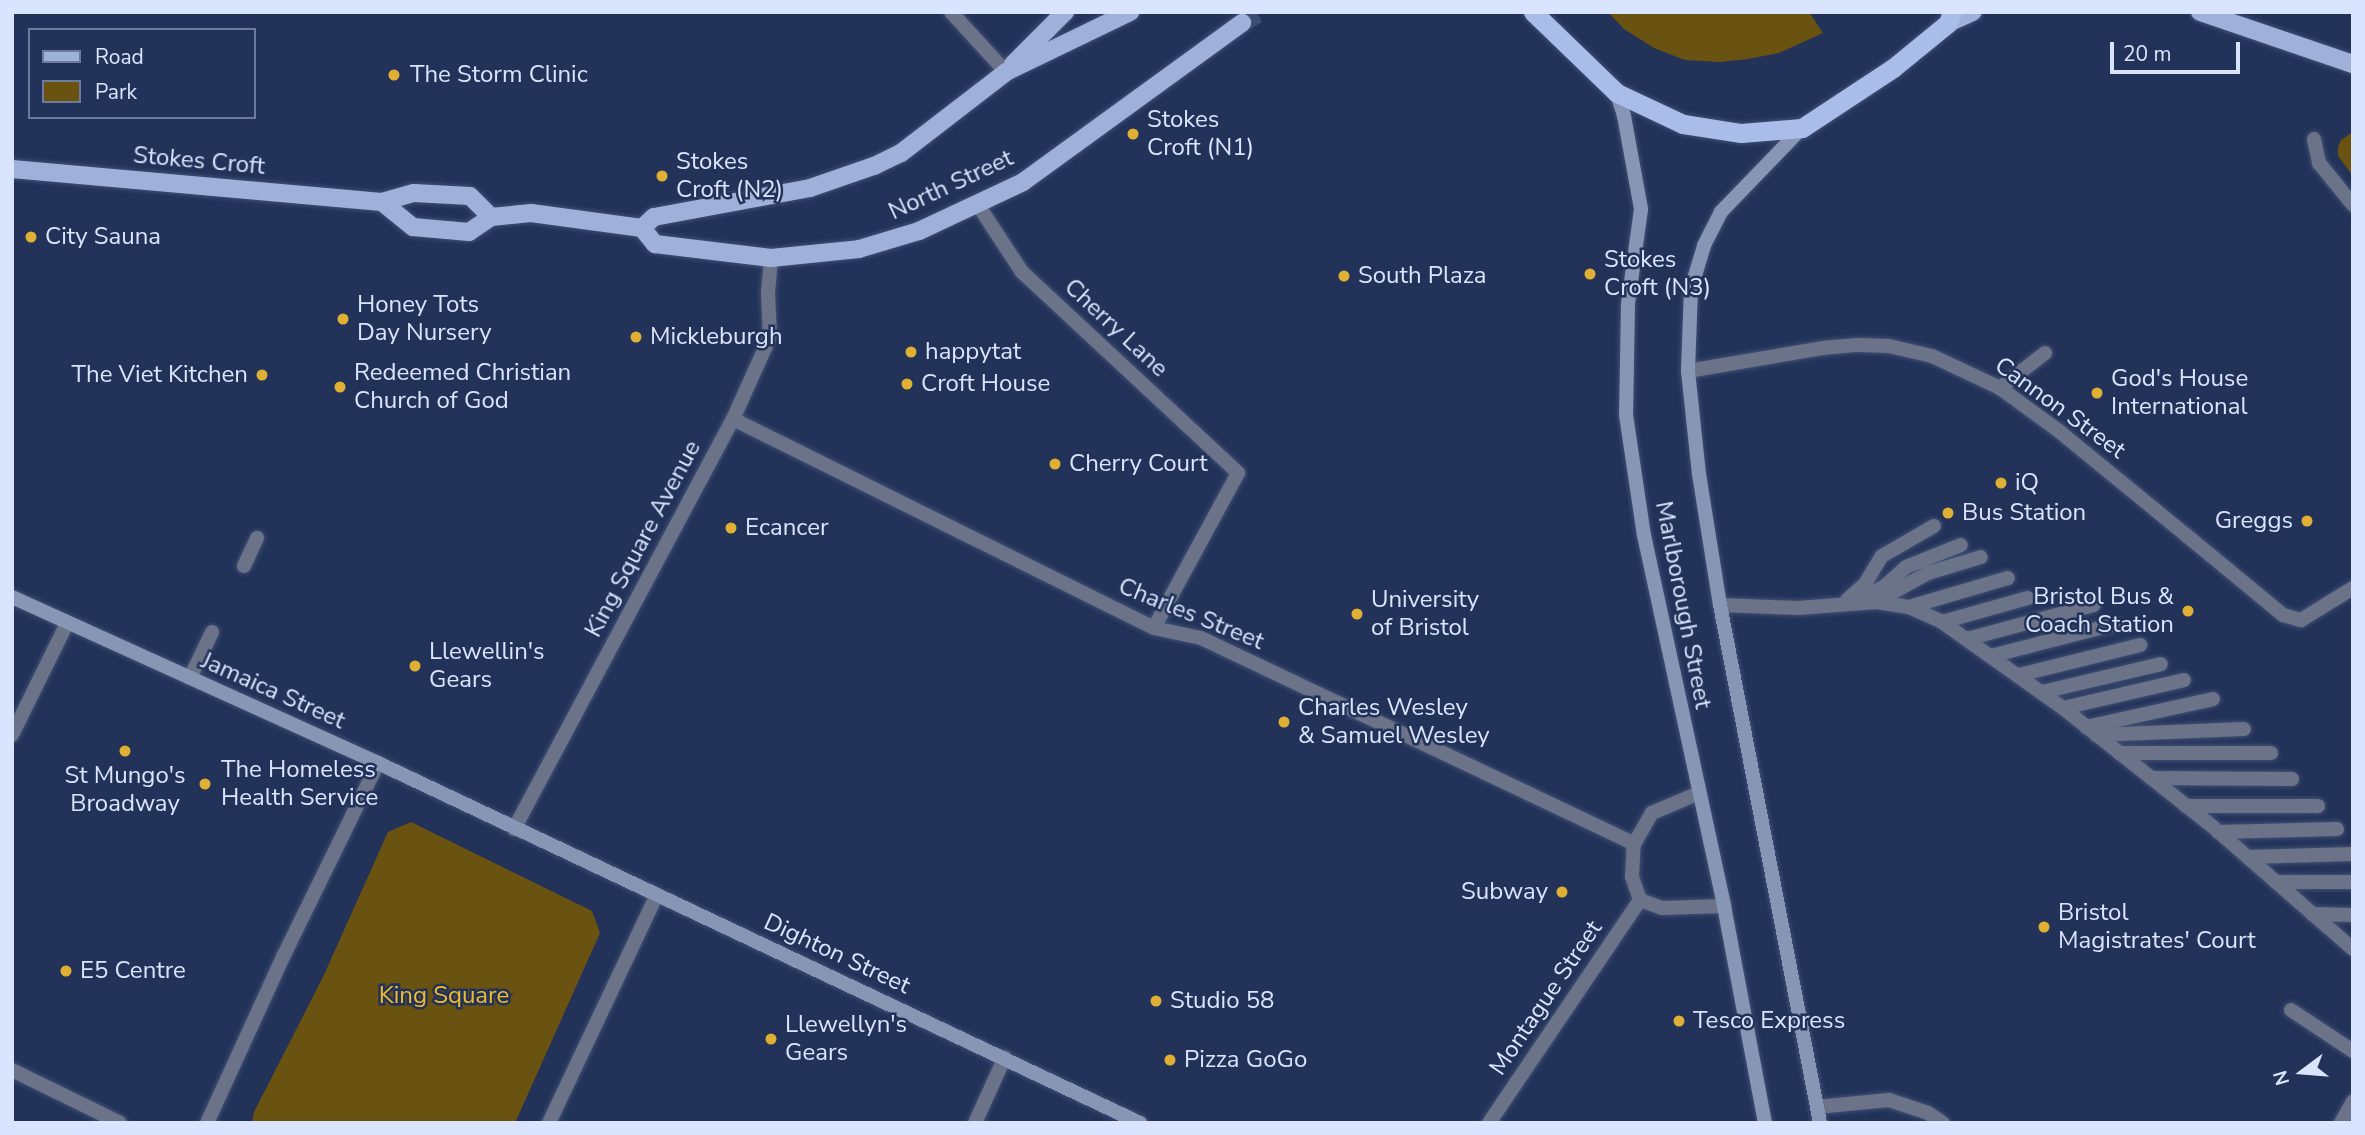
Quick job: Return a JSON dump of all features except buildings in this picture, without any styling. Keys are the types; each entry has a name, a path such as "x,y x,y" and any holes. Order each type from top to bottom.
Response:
{"highway":[{"path":"1533,12 1617,93 1683,124 1741,133 1802,128 1893,68 1950,17"}],"main road":[{"path":"1006,72 1065,12"},
{"name":"North Street","path":"642,228 654,217 810,188 874,166 901,153 1006,72 1130,12"},
{"path":"1950,17 1973,12"},
{"path":"2200,12 2353,64"},
{"name":"North Street","path":"491,217 531,213 642,228 655,244 771,258 859,250 919,231 978,205 1023,181 1242,23"},
{"name":"Marlborough Street","path":"1617,93 1624,116 1641,209 1628,304 1626,415 1644,536 1724,906 1765,1123"},
{"name":"Marlborough Street","path":"1802,128 1721,212 1704,246 1691,289 1688,371 1699,474 1720,605 1820,1123"},
{"name":"Stokes Croft","path":"12,169 382,202 414,192 470,196 491,217"},
{"path":"382,202 413,227 469,232 491,217"},
{"name":"Jamaica Street","path":"12,597 378,763 514,828"},
{"name":"Dighton Street","path":"514,828 1005,1057 1140,1123"}],"street":[{"path":"951,12 1006,72"},
{"path":"2314,139 2319,163 2353,205"},
{"name":"Cherry Lane","path":"978,205 1022,272 1238,472 1154,628"},
{"name":"King Square Avenue","path":"514,828 733,419 770,337 771,258"},
{"name":"Cannon Street","path":"1688,371 1822,348 1869,345 1932,356 2000,388 2059,431 2283,615 2301,620 2353,588"},
{"path":"2000,388 2045,353"},
{"name":"Charles Street","path":"733,419 1154,628 1201,638 1634,844"},
{"path":"1844,604 1858,592 1882,556 1934,526"},
{"path":"244,566 257,538"},
{"path":"1844,604 1867,598 1914,563 1961,545"},
{"path":"1872,603 1928,573 1981,557"},
{"path":"1909,607 2008,578"},
{"path":"1942,622 2028,598"},
{"path":"1720,605 1798,608 1872,603 1909,607 1942,622 2042,692 2151,778 2353,949"},
{"path":"1967,639 2094,605"},
{"path":"12,735 67,623"},
{"path":"1991,656 2115,624"},
{"path":"190,678 212,632"},
{"path":"2019,675 2140,645"},
{"path":"2042,692 2161,664"},
{"path":"2063,708 2184,680"},
{"path":"2091,731 2213,699"},
{"path":"2091,731 2244,729"},
{"path":"2119,753 2272,753"},
{"path":"207,1123 283,957 378,763"},
{"path":"2151,778 2292,779"},
{"path":"1699,793 1652,813 1634,844 1632,877 1640,900 1662,908 1724,906"},
{"path":"2186,806 2318,806"},
{"path":"2218,832 2337,829"},
{"path":"2248,858 2353,854"},
{"path":"2276,882 2353,882"},
{"path":"549,1123 657,895"},
{"name":"Montague Street","path":"1489,1123 1640,900"},
{"path":"2312,914 2353,915"},
{"path":"2291,1010 2353,1051"},
{"path":"975,1123 1005,1057"},
{"path":"12,1070 120,1123"},
{"path":"1817,1107 1889,1100 1928,1113 1943,1123"},
{"path":"2341,1123 2353,1101"}],"green space":[{"path":"1608,12 1809,12 1823,33 1779,53 1720,62 1685,60 1654,48 1624,29"},
{"path":"2353,132 2353,176 2338,156 2338,147 2341,140"},
{"name":"King Square","path":"411,822 592,911 600,933 515,1123 252,1123 254,1112 323,977 388,832"}],"tunnel":[{"path":"1242,23 1262,12"}],"place":[{"name":"The Storm Clinic","path":"394,75"},
{"name":"Stokes Croft (N1)","path":"1133,134"},
{"name":"Stokes Croft (N2)","path":"662,176"},
{"name":"City Sauna","path":"31,237"},
{"name":"Stokes Croft (N3)","path":"1590,274"},
{"name":"South Plaza","path":"1344,276"},
{"name":"Honey Tots Day Nursery","path":"343,319"},
{"name":"Mickleburgh","path":"636,337"},
{"name":"happytat","path":"911,352"},
{"name":"The Viet Kitchen","path":"262,375"},
{"name":"Croft House","path":"907,384"},
{"name":"Redeemed Christian Church of God","path":"340,387"},
{"name":"God's House International","path":"2097,393"},
{"name":"Cherry Court","path":"1055,464"},
{"name":"iQ","path":"2001,483"},
{"name":"Bus Station","path":"1948,513"},
{"name":"Greggs","path":"2307,521"},
{"name":"Ecancer","path":"731,528"},
{"name":"Bristol Bus & Coach Station","path":"2188,611"},
{"name":"University of Bristol","path":"1357,614"},
{"name":"Llewellin's Gears","path":"415,666"},
{"name":"Charles Wesley & Samuel Wesley","path":"1284,722"},
{"name":"St Mungo's Broadway","path":"125,751"},
{"name":"The Homeless Health Service","path":"205,784"},
{"name":"Subway","path":"1562,892"},
{"name":"Bristol Magistrates' Court","path":"2044,927"},
{"name":"E5 Centre","path":"66,971"},
{"name":"Studio 58","path":"1156,1001"},
{"name":"Tesco Express","path":"1679,1021"},
{"name":"Llewellyn's Gears","path":"771,1039"},
{"name":"Pizza GoGo","path":"1170,1060"}]}
